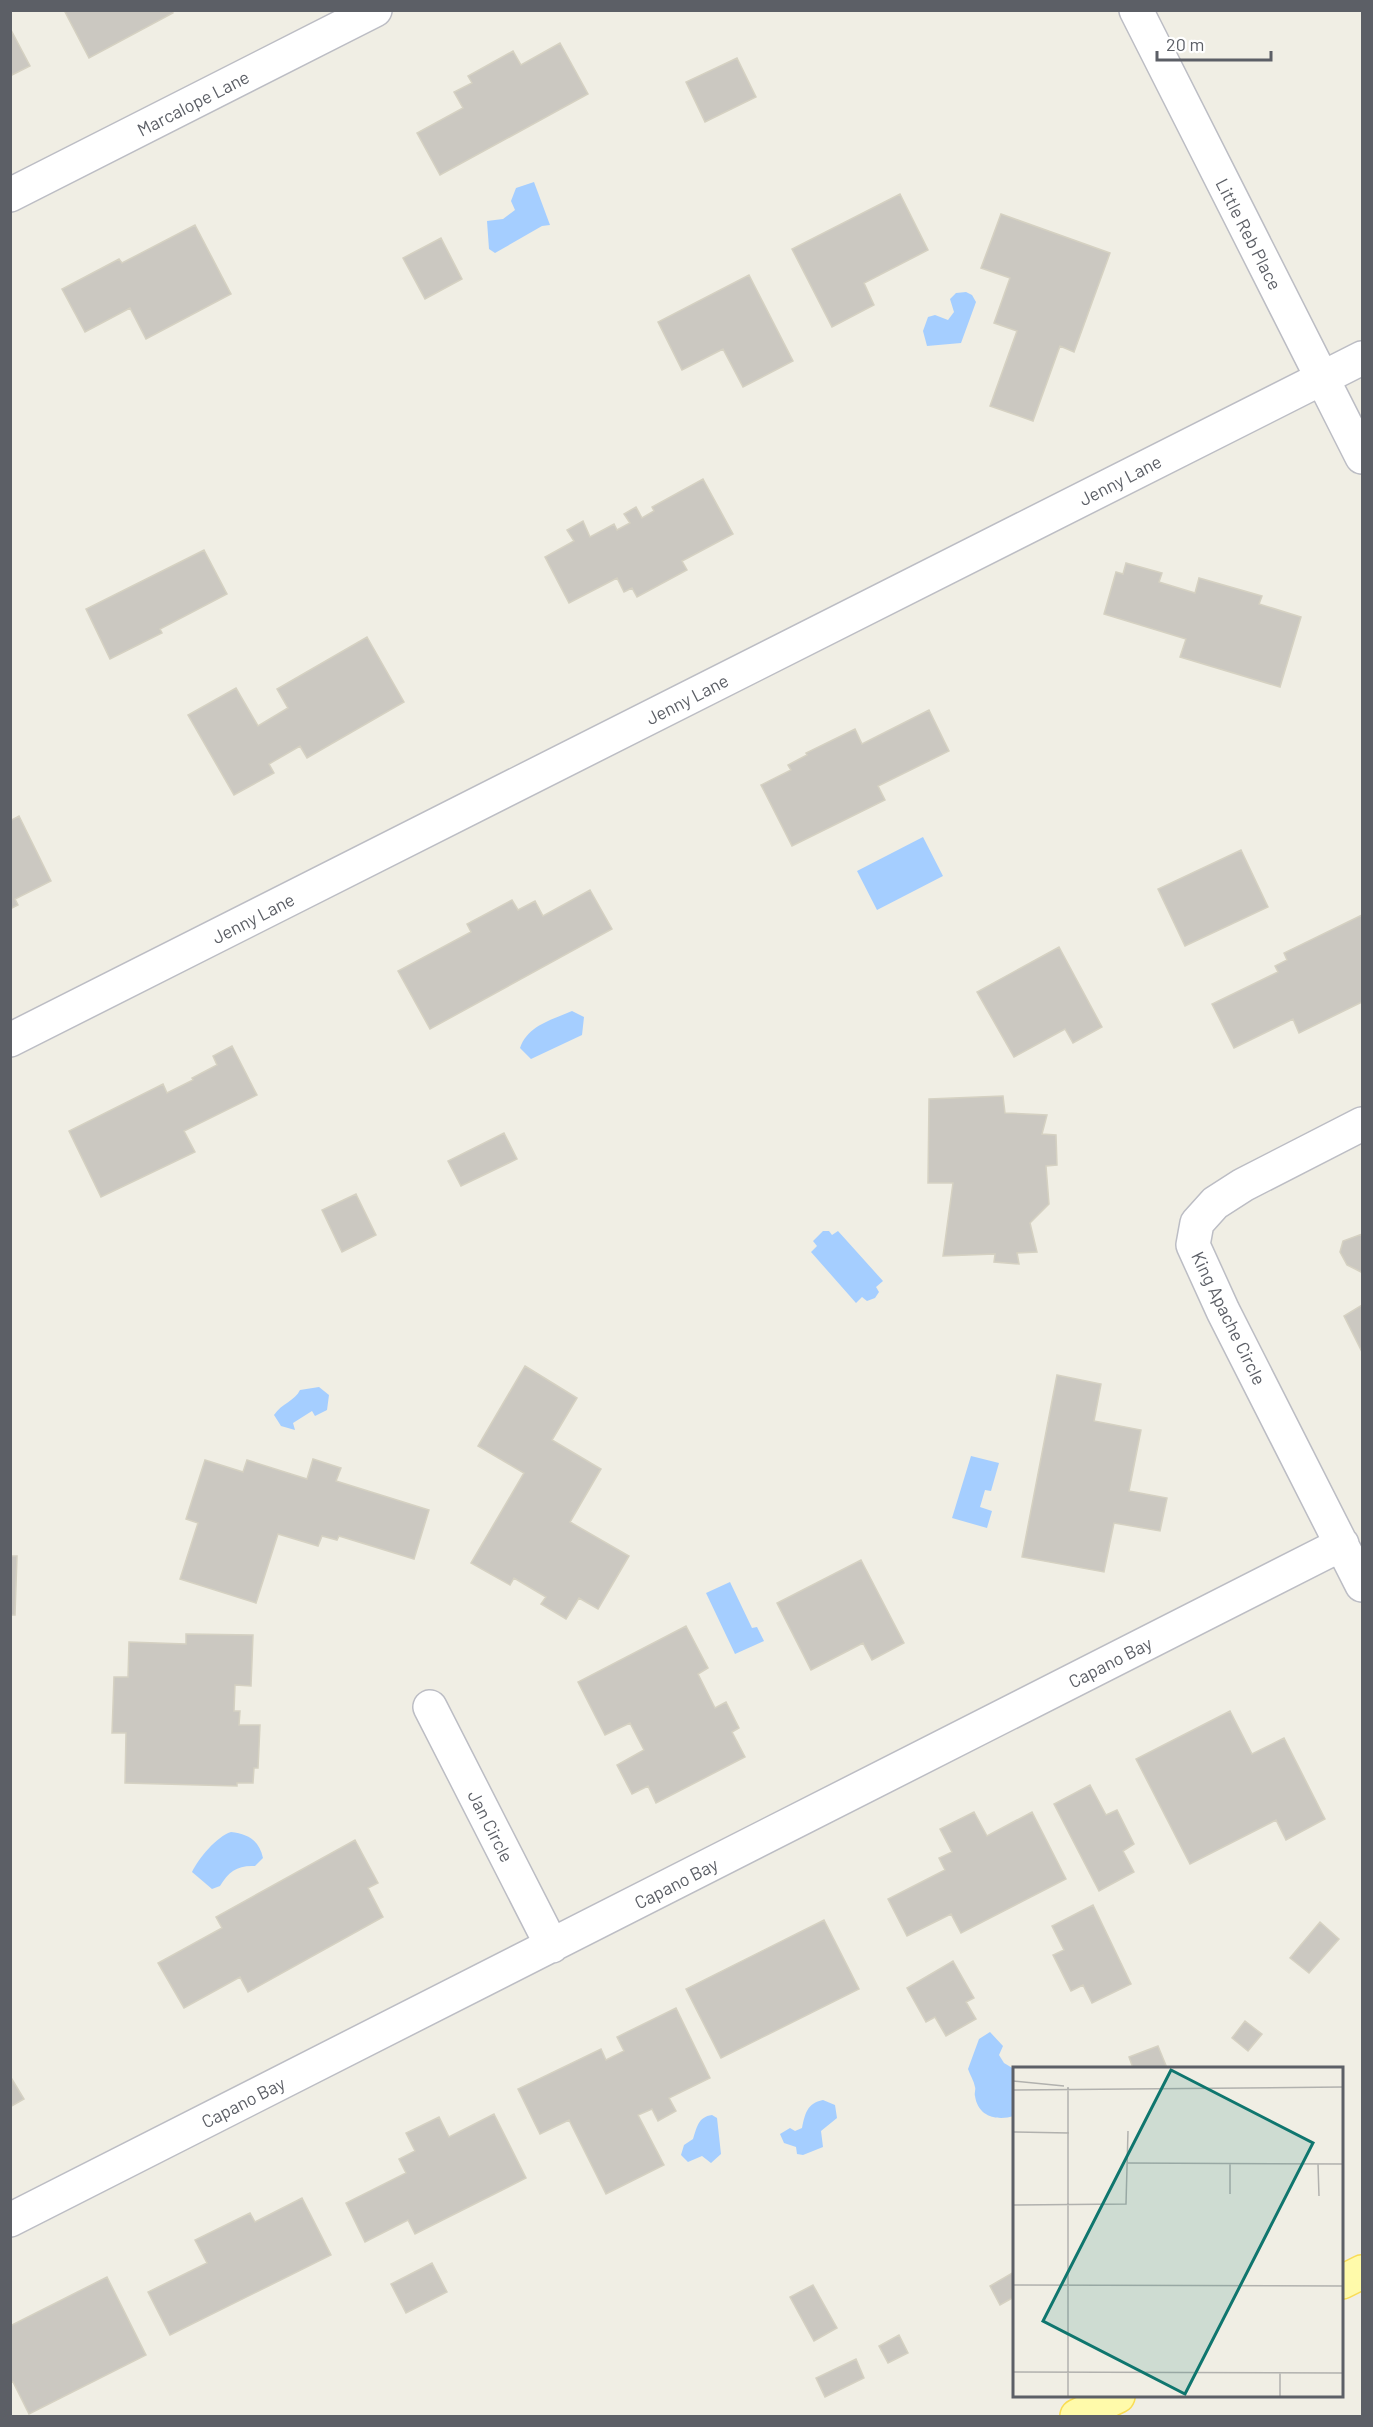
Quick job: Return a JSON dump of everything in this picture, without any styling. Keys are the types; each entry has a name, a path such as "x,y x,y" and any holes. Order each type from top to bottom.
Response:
{"main road":[{"path":"1343,2281 1362,2272"},
{"path":"1077,2416 1116,2397"}],"street":[{"name":"Marcalope Lane","path":"10,195 375,10"},
{"name":"Little Reb Place","path":"1136,10 1362,457"},
{"name":"Jenny Lane","path":"10,1041 1362,358"},
{"name":"King Apache Circle","path":"1362,1124 1243,1185 1215,1203 1197,1222 1193,1245 1223,1311 1362,1585"},
{"name":"Capano Bay","path":"10,2220 1342,1544"},
{"name":"Jan Circle","path":"430,1707 552,1946"}],"water":[{"path":"534,182 550,225 542,226 495,253 489,249 487,221 503,219 515,210 511,201 516,188"},
{"path":"966,292 972,295 976,302 961,343 927,346 923,331 928,317 935,315 948,320 954,312 950,299 956,293"},
{"path":"923,837 943,876 877,910 857,871"},
{"path":"572,1011 584,1017 582,1035 531,1059 520,1048 524,1040 535,1029"},
{"path":"823,1231 829,1231 832,1235 838,1231 883,1281 876,1287 879,1292 875,1298 867,1301 862,1297 856,1303 811,1252 817,1246 813,1241"},
{"path":"319,1387 329,1395 327,1410 315,1416 312,1411 293,1423 295,1430 281,1426 274,1415 277,1411 300,1390"},
{"path":"971,1456 999,1463 991,1491 985,1490 980,1507 992,1511 987,1528 952,1518"},
{"path":"730,1582 752,1628 757,1627 764,1641 735,1654 706,1593"},
{"path":"231,1832 243,1834 256,1842 263,1858 255,1866 234,1870 220,1886 212,1889 192,1872 208,1849"},
{"path":"990,2032 1003,2046 999,2055 1004,2063 1013,2068 1013,2116 1001,2118 989,2116 980,2109 977,2103 968,2069 979,2039"},
{"path":"823,2100 835,2105 837,2118 821,2131 823,2147 803,2155 797,2154 796,2147 784,2143 780,2134 790,2128 795,2131 802,2128 810,2106"},
{"path":"712,2115 717,2118 721,2154 711,2163 702,2156 688,2162 681,2155 684,2145 693,2139 701,2120"}],"building":[{"path":"64,10 172,10 173,13 89,58"},
{"path":"10,28 30,66 10,76"},
{"path":"560,43 588,94 440,175 417,133 463,108 454,92 472,83 468,76 513,51 521,65"},
{"path":"737,58 756,97 705,122 686,82"},
{"path":"900,194 928,250 864,283 874,305 832,327 792,249"},
{"path":"1001,214 1110,253 1074,352 1060,346 1033,421 990,406 1017,331 994,323 1010,278 981,268"},
{"path":"195,225 231,294 146,339 130,308 85,332 62,289 119,259 122,263"},
{"path":"441,238 462,279 425,299 403,258"},
{"path":"749,275 793,361 743,387 723,349 682,370 658,322"},
{"path":"703,479 733,534 682,561 687,570 637,597 632,588 624,592 617,578 569,603 545,557 574,541 567,530 583,521 590,537 614,524 617,530 630,523 624,514 636,507 642,518 654,511 652,507"},
{"path":"204,550 227,594 160,629 162,633 110,659 86,609"},
{"path":"1126,563 1162,573 1159,582 1195,593 1199,578 1262,596 1259,604 1301,617 1280,687 1180,657 1186,639 1104,614 1116,572 1123,574"},
{"path":"367,637 404,702 307,758 300,746 269,764 274,773 234,795 188,715 236,688 258,726 288,708 277,689"},
{"path":"929,710 949,751 878,786 885,800 792,846 761,785 791,770 788,765 807,755 806,753 855,729 862,744"},
{"path":"19,816 51,881 15,899 18,905 10,909 10,821"},
{"path":"1241,850 1268,907 1185,946 1158,889"},
{"path":"590,890 612,929 430,1029 398,971 471,932 467,924 512,900 518,910 535,901 543,916"},
{"path":"1362,915 1362,1002 1299,1033 1293,1019 1234,1048 1212,1004 1278,972 1275,966 1287,960 1284,953"},
{"path":"1059,947 1102,1027 1073,1043 1065,1029 1014,1057 977,992"},
{"path":"232,1046 257,1095 184,1131 195,1152 101,1197 69,1131 163,1084 167,1093 193,1080 192,1078 217,1065 213,1056"},
{"path":"1003,1096 1005,1113 1047,1115 1042,1134 1056,1135 1057,1165 1046,1166 1049,1204 1030,1223 1037,1252 1017,1253 1019,1264 994,1262 995,1254 943,1256 953,1183 928,1183 929,1099"},
{"path":"504,1133 517,1159 461,1186 448,1161"},
{"path":"356,1194 376,1235 342,1252 322,1210"},
{"path":"1362,1234 1361,1272 1347,1265 1340,1252 1343,1241"},
{"path":"1362,1305 1362,1352 1344,1316"},
{"path":"525,1366 577,1398 552,1440 601,1469 570,1522 629,1556 598,1609 579,1598 566,1619 541,1604 546,1597 514,1578 510,1585 471,1563 524,1473 478,1446"},
{"path":"1057,1375 1101,1384 1094,1421 1141,1430 1129,1491 1167,1498 1160,1531 1114,1523 1104,1572 1022,1557"},
{"path":"313,1459 341,1468 336,1481 429,1510 414,1559 339,1536 337,1540 322,1536 318,1546 278,1534 256,1603 180,1579 198,1523 186,1519 205,1460 243,1472 247,1460 307,1479"},
{"path":"10,1556 17,1556 15,1615 10,1615"},
{"path":"861,1560 904,1643 872,1660 863,1643 811,1670 777,1603"},
{"path":"686,1626 708,1668 698,1674 715,1708 726,1702 739,1728 732,1732 745,1757 656,1803 648,1786 632,1794 617,1765 644,1750 630,1723 605,1735 578,1682"},
{"path":"186,1634 253,1635 251,1686 235,1685 234,1711 240,1711 239,1725 260,1725 258,1768 254,1768 253,1783 237,1783 237,1786 125,1783 126,1733 112,1733 114,1677 128,1677 129,1642 186,1644"},
{"path":"1230,1711 1252,1754 1284,1738 1325,1819 1286,1840 1276,1820 1190,1864 1136,1759"},
{"path":"1090,1785 1106,1815 1117,1810 1134,1844 1123,1851 1134,1872 1099,1891 1054,1804"},
{"path":"974,1812 987,1836 1032,1812 1066,1879 961,1933 951,1914 907,1936 888,1899 945,1870 939,1858 952,1852 940,1829"},
{"path":"355,1840 378,1883 368,1888 383,1917 248,1992 240,1977 184,2008 158,1963 222,1928 216,1917"},
{"path":"1093,1905 1131,1984 1092,2003 1083,1985 1071,1991 1053,1955 1064,1950 1052,1926"},
{"path":"824,1920 859,1989 721,2058 686,1989"},
{"path":"1320,1922 1339,1939 1309,1973 1290,1958"},
{"path":"953,1961 974,1998 966,2002 976,2019 946,2036 935,2017 926,2022 907,1988"},
{"path":"676,2008 710,2078 669,2098 676,2111 658,2121 652,2109 638,2115 664,2165 606,2194 569,2120 540,2134 518,2089 601,2049 606,2060 624,2051 617,2037"},
{"path":"1245,2021 1262,2034 1248,2051 1232,2038"},
{"path":"1158,2046 1167,2067 1133,2067 1129,2057"},
{"path":"10,2076 24,2099 10,2107"},
{"path":"494,2114 526,2178 415,2234 408,2220 365,2242 346,2203 406,2173 399,2159 415,2151 406,2133 439,2117 449,2137"},
{"path":"302,2198 331,2255 170,2335 148,2292 207,2263 195,2240 250,2213 255,2222"},
{"path":"432,2263 447,2292 406,2313 391,2284"},
{"path":"1013,2273 1013,2298 1000,2305 990,2286"},
{"path":"107,2277 146,2355 29,2414 13,2382 10,2383 10,2326"},
{"path":"813,2285 837,2328 814,2341 790,2297"},
{"path":"899,2335 908,2353 888,2363 879,2346"},
{"path":"856,2359 864,2378 825,2397 816,2378"}]}
